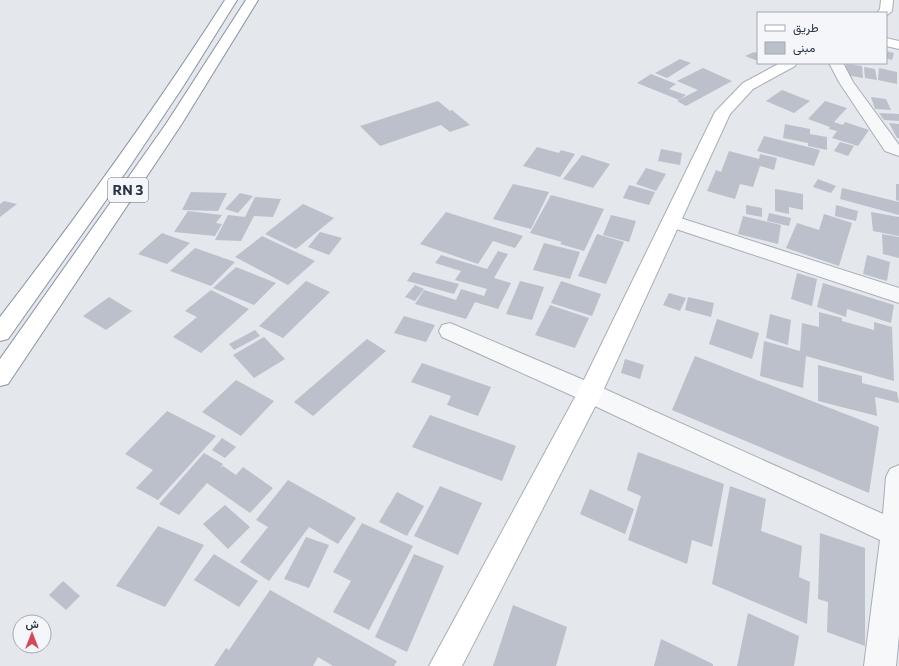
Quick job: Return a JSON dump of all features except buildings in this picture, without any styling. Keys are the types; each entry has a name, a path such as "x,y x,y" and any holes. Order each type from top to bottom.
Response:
{"main road":[{"name":"RN 3","path":"0,333 46,272 146,130 231,0"},
{"name":"RN 3","path":"0,377 174,125 252,0"},
{"path":"885,12 887,0"},
{"path":"887,42 899,45"},
{"path":"445,666 590,393 723,112 748,86 788,64"}],"street":[{"path":"837,64 846,82 891,147 899,150"},
{"path":"671,221 899,296"},
{"path":"450,331 590,393 897,534"},
{"path":"880,666 897,534 899,477"}]}
